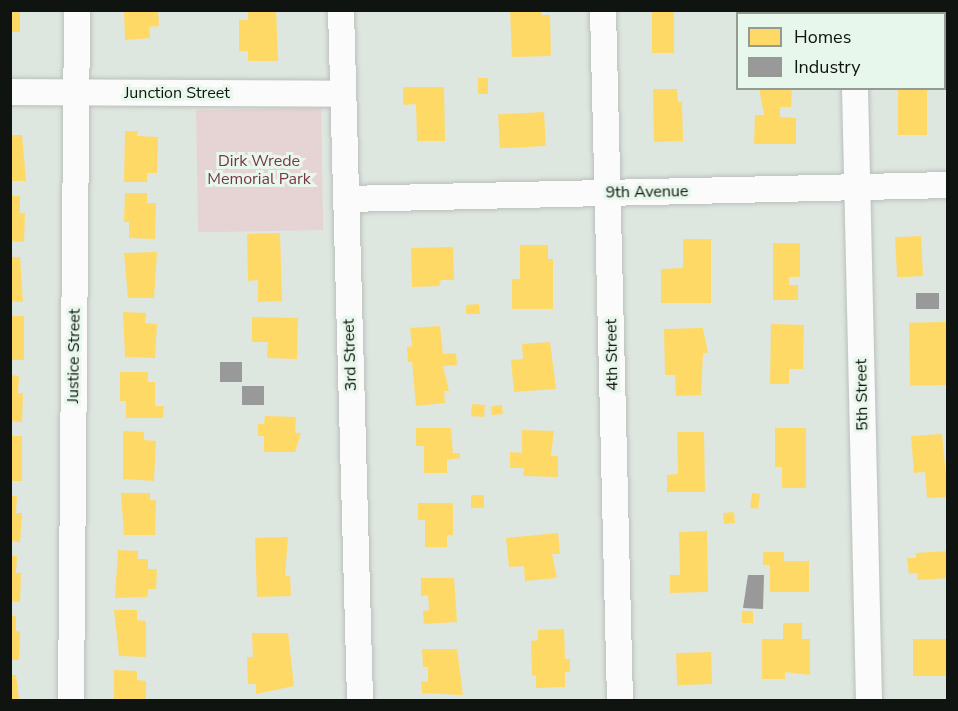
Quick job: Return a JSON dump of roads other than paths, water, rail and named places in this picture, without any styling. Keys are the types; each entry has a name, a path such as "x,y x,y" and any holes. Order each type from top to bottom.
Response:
{"street":[{"name":"Justice Street","path":"71,700 77,10"},
{"name":"3rd Street","path":"341,10 360,700"},
{"name":"4th Street","path":"603,10 620,700"},
{"name":"5th Street","path":"855,90 869,700"},
{"name":"Junction Street","path":"10,92 343,94"},
{"name":"9th Avenue","path":"346,200 948,185"}],"park label":[{"name":"Dirk Wrede Memorial Park","path":"259,170"}]}
